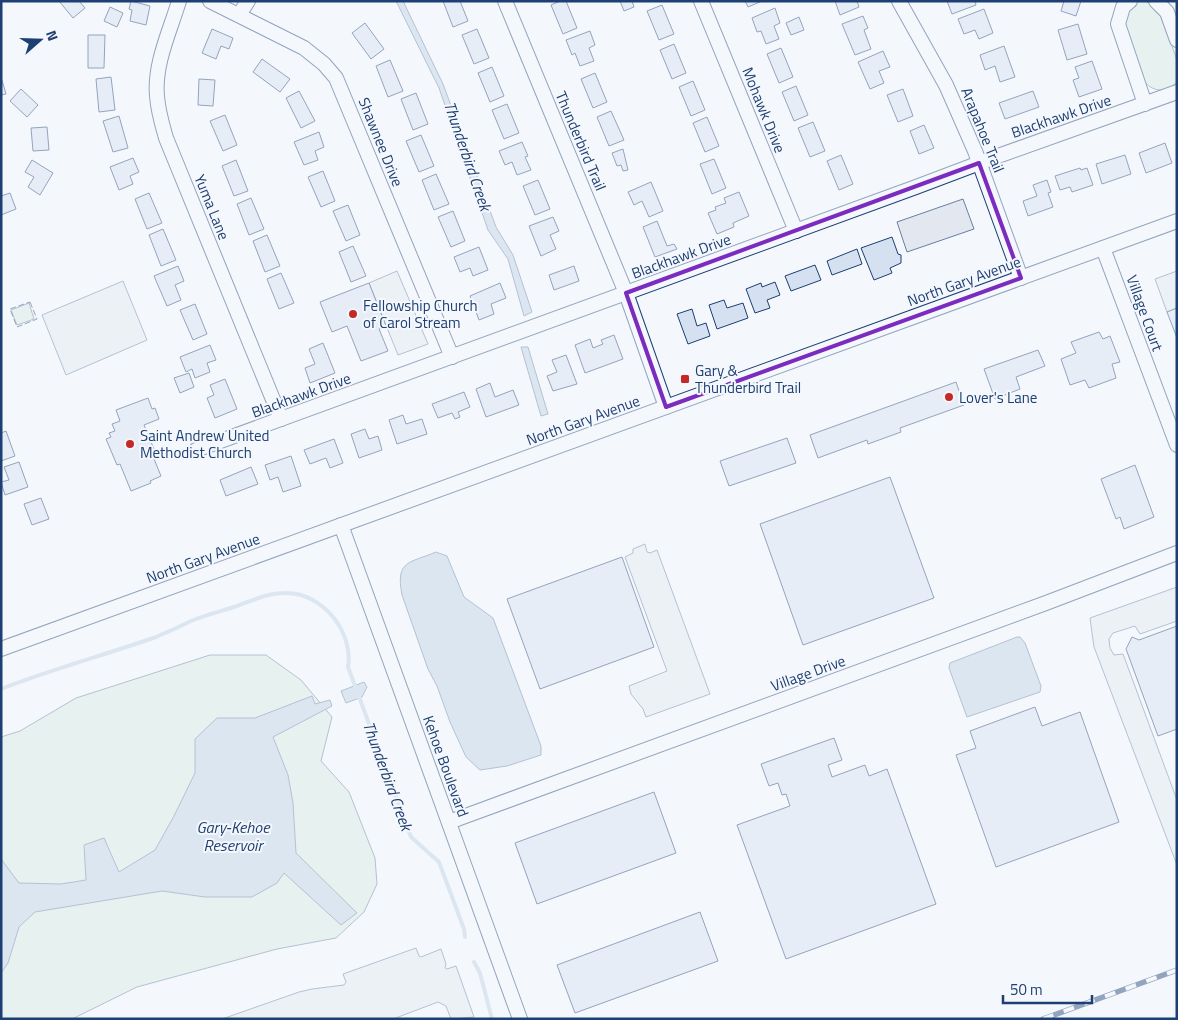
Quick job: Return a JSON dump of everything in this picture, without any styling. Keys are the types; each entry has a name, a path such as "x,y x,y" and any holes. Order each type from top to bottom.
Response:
{"street":[{"name":"Yuma Lane","path":"179,1 158,74 157,96 160,116 170,147 281,419"},
{"name":"Shawnee Drive","path":"210,1 304,48 324,64 336,78 452,357"},
{"path":"240,15 248,1"},
{"name":"Thunderbird Trail","path":"505,1 626,293 666,407"},
{"name":"Mohawk Drive","path":"701,1 796,231"},
{"name":"Arapahoe Trail","path":"899,1 946,85 980,163 1022,278"},
{"path":"1130,1 1123,7 1118,24 1144,104"},
{"path":"1156,1 1167,12 1177,40"},
{"name":"Blackhawk Drive","path":"196,450 1177,92"},
{"name":"North Gary Avenue","path":"1,649 1177,221"},
{"name":"Village Court","path":"1104,248 1177,445"},
{"name":"Kehoe Boulevard","path":"341,525 520,1019"},
{"name":"Village Drive","path":"449,822 1177,553"}],"highlighted area":[{"path":"979,163 1021,278 666,407 626,293"}],"shaded area":[{"path":"1143,1 1155,4 1177,60 1177,82 1169,88 1161,90 1152,88 1145,82 1124,25 1130,6"},
{"path":"963,199 974,229 907,252 897,222"},
{"path":"397,271 428,344 398,355 369,283"},
{"path":"1177,271 1177,308 1167,312 1155,279"},
{"path":"123,281 147,340 66,375 42,315"},
{"path":"29,303 34,319 17,325 11,310"},
{"path":"645,544 647,552 650,553 657,550 710,694 646,717 643,709 631,694 629,686 667,671 625,557 633,553 633,549"},
{"path":"1177,587 1177,621 1140,634 1135,626 1113,633 1109,639 1110,648 1114,655 1123,654 1177,800 1177,865 1094,647 1090,618"},
{"path":"210,655 266,655 301,680 332,717 321,761 349,792 375,858 377,884 364,912 336,938 277,949 137,987 72,1019 1,1019 1,737 20,731 76,698"},
{"path":"416,948 421,957 441,949 446,964 445,968 456,966 474,1017 451,1019 446,1006 438,1002 393,1019 222,1019 299,992 344,985 346,982 343,974"}],"water":[{"path":"396,1 403,1 443,84 496,227 513,255 532,312 524,316 508,259 488,230 439,88"},
{"path":"521,347 528,347 548,414 541,416"},
{"path":"436,552 447,556 464,597 493,618 541,746 541,755 507,766 480,770 466,757 450,722 437,686 428,669 402,595 400,584 403,569 407,564"},
{"path":"1020,637 1025,643 1041,686 1040,692 967,717 949,668 950,663"},
{"path":"364,682 367,687 362,697 346,703 341,691"},
{"name":"Gary-Kehoe Reservoir","path":"312,696 315,704 330,700 332,706 273,737 288,775 293,803 296,853 357,913 341,925 284,873 277,883 252,897 205,897 162,891 35,912 19,927 8,963 1,973 1,859 19,883 61,884 86,880 84,845 104,838 119,872 155,850 195,773 195,739 217,718 255,718"}],"building":[{"path":"59,1 79,1 85,8 73,18"},
{"path":"131,1 150,6 146,25 130,21 132,10 129,9"},
{"path":"443,1 460,1 468,21 453,27"},
{"path":"560,1 566,1 577,28 563,34 551,5"},
{"path":"620,1 632,1 634,7 624,11"},
{"path":"745,1 762,1 748,7"},
{"path":"835,1 857,1 859,7 840,15"},
{"path":"947,1 975,1 976,5 952,14"},
{"path":"1064,1 1081,1 1076,16 1061,11"},
{"path":"662,5 674,34 659,40 647,11"},
{"path":"110,7 123,13 117,27 104,21"},
{"path":"775,8 780,23 774,26 779,39 766,44 761,31 757,32 752,18"},
{"path":"984,9 993,33 979,39 975,30 964,34 958,19"},
{"path":"863,16 868,28 864,30 871,49 855,55 842,24"},
{"path":"799,17 804,30 791,35 786,23"},
{"path":"365,23 384,49 371,59 352,33"},
{"path":"1078,24 1087,54 1067,60 1058,30"},
{"path":"212,29 233,38 229,49 221,46 216,59 202,53"},
{"path":"477,29 489,58 474,64 462,35"},
{"path":"590,31 595,45 589,48 594,61 580,66 575,53 572,55 566,40"},
{"path":"88,35 105,35 104,68 88,68"},
{"path":"674,44 686,73 672,79 660,50"},
{"path":"1004,46 1015,77 1000,82 995,66 985,70 980,55"},
{"path":"781,48 793,77 779,83 767,54"},
{"path":"883,51 890,67 879,71 884,83 870,89 858,62"},
{"path":"262,59 290,79 280,92 253,72"},
{"path":"390,60 403,91 388,97 376,66"},
{"path":"1092,61 1102,89 1079,97 1073,80 1079,78 1075,67"},
{"path":"492,67 504,96 490,102 478,73"},
{"path":"595,73 607,102 593,108 581,79"},
{"path":"1,77 6,94 1,95"},
{"path":"111,77 115,110 99,112 96,79"},
{"path":"199,79 215,80 213,106 198,105"},
{"path":"693,81 705,110 691,116 679,87"},
{"path":"796,86 808,115 794,121 782,92"},
{"path":"21,89 38,105 27,117 10,101"},
{"path":"903,89 913,116 898,122 887,95"},
{"path":"299,91 315,121 301,128 286,98"},
{"path":"1033,91 1039,107 1005,119 999,103"},
{"path":"416,93 428,124 413,130 401,99"},
{"path":"507,104 519,133 504,139 492,110"},
{"path":"611,111 624,140 609,146 597,117"},
{"path":"225,115 237,145 223,151 210,121"},
{"path":"119,116 128,148 113,152 103,121"},
{"path":"707,117 719,146 705,152 693,123"},
{"path":"813,122 825,151 810,157 798,128"},
{"path":"924,125 934,148 919,154 910,131"},
{"path":"47,127 49,150 33,151 31,128"},
{"path":"319,132 324,147 315,151 318,160 304,165 294,142"},
{"path":"421,135 434,166 419,172 406,141"},
{"path":"522,142 528,156 525,157 531,170 517,175 512,162 505,165 499,151"},
{"path":"1165,143 1172,163 1146,173 1139,153"},
{"path":"623,149 628,170 623,171 621,165 617,166 612,153"},
{"path":"841,155 853,184 839,190 827,161"},
{"path":"1125,155 1131,174 1102,184 1096,164"},
{"path":"133,158 139,172 130,176 133,184 119,190 110,167"},
{"path":"714,159 726,188 712,194 700,164"},
{"path":"32,160 53,173 40,195 28,187 34,177 25,172"},
{"path":"236,160 248,191 234,196 222,166"},
{"path":"1080,168 1081,170 1087,168 1093,185 1072,192 1070,187 1060,190 1055,176"},
{"path":"323,171 335,201 321,207 308,177"},
{"path":"436,174 449,204 434,210 422,180"},
{"path":"538,180 550,209 535,215 523,186"},
{"path":"1047,180 1051,192 1048,193 1053,207 1028,216 1023,201 1037,196 1033,185"},
{"path":"651,182 663,211 649,217 642,201 634,205 628,192"},
{"path":"739,192 749,216 733,223 734,227 717,234 708,213 716,210 715,207 726,203 724,198"},
{"path":"10,193 16,209 1,215 1,196"},
{"path":"149,193 162,223 147,229 135,199"},
{"path":"251,198 264,229 249,235 237,204"},
{"path":"348,205 360,235 346,241 333,211"},
{"path":"453,211 465,241 451,247 438,217"},
{"path":"553,217 559,231 550,235 556,249 541,256 529,226"},
{"path":"657,221 667,246 674,244 677,249 655,257 643,227"},
{"path":"163,229 176,260 161,266 149,235"},
{"path":"267,235 280,266 265,272 253,241"},
{"path":"892,237 898,254 901,255 901,263 890,268 892,273 874,280 861,248"},
{"path":"353,246 366,276 351,282 339,252"},
{"path":"479,247 488,270 473,276 470,268 460,272 454,257"},
{"path":"857,249 862,264 832,275 827,261"},
{"path":"815,265 821,280 791,291 785,276"},
{"path":"178,266 184,281 175,285 181,300 167,306 154,276"},
{"path":"574,266 579,281 554,290 549,275"},
{"path":"281,273 294,303 279,309 267,279"},
{"path":"775,282 780,295 767,300 770,308 755,313 746,289 761,283 762,287"},
{"name":"Fellowship Church of Carol Stream","path":"369,283 386,326 379,329 388,351 361,361 347,326 332,332 320,302"},
{"path":"500,283 506,298 491,304 494,314 479,320 470,296"},
{"path":"724,300 727,308 743,303 748,318 717,329 709,305"},
{"path":"195,304 207,334 193,340 180,310"},
{"path":"1177,308 1177,338 1167,312"},
{"path":"692,309 697,326 706,323 710,336 688,344 677,314"},
{"path":"1099,332 1103,339 1110,336 1120,362 1112,364 1116,378 1089,388 1085,380 1070,385 1061,359 1076,353 1071,342"},
{"path":"614,335 623,359 585,373 575,345 590,339 593,348 603,344 601,340"},
{"path":"323,343 335,373 310,383 305,368 315,364 309,349"},
{"path":"210,345 216,360 207,363 210,372 195,378 192,369 186,372 180,357"},
{"path":"1038,350 1045,366 1016,377 1020,389 995,399 984,369"},
{"path":"566,355 577,384 553,391 547,376 557,372 552,360"},
{"path":"189,373 194,387 180,393 174,378"},
{"path":"225,379 237,409 215,418 207,398 214,395 210,385"},
{"path":"956,382 964,405 900,428 901,432 868,444 867,440 818,458 810,435"},
{"path":"490,383 495,397 513,390 519,405 486,417 476,389"},
{"path":"464,392 470,407 458,412 460,417 455,419 452,413 438,418 432,404"},
{"name":"Saint Andrew United Methodist Church","path":"148,398 152,409 155,408 159,419 144,425 154,449 148,452 150,455 152,454 161,476 150,481 151,483 131,491 120,464 117,465 106,439 111,437 109,433 115,431 112,424 120,421 116,410"},
{"path":"403,415 406,424 422,419 427,434 397,444 389,420"},
{"path":"365,429 369,439 378,436 382,450 359,458 351,434"},
{"path":"6,431 15,456 1,461 1,433"},
{"path":"787,438 796,463 729,486 720,461"},
{"path":"334,439 343,463 330,468 326,458 310,464 304,450"},
{"path":"291,456 301,486 283,492 278,477 270,480 265,465"},
{"path":"19,462 28,487 5,495 1,482 9,480 4,467"},
{"path":"1135,465 1154,517 1124,529 1120,517 1116,519 1101,479"},
{"path":"251,467 258,484 226,496 220,480"},
{"path":"890,477 934,598 803,645 760,524"},
{"path":"41,498 49,519 32,525 24,504"},
{"path":"622,557 654,647 540,689 507,599"},
{"path":"1177,626 1177,729 1158,736 1126,649 1132,637 1139,640"},
{"path":"1035,707 1042,726 1080,712 1119,822 996,867 956,755 976,748 970,731"},
{"path":"834,738 842,760 828,765 832,777 865,765 869,776 887,769 936,904 786,959 737,825 790,806 786,794 782,795 778,783 769,786 761,764"},
{"path":"654,792 676,853 537,904 515,843"},
{"path":"700,912 718,961 575,1013 557,965"}],"waterway":[{"path":"1,689 156,637 196,619 255,599 279,593 299,594 311,599 333,616 346,641 349,654 348,667 411,837 439,862 464,929 465,937"},
{"name":"Thunderbird Creek","path":"474,962 480,973 492,1019"}],"railway":[{"path":"1043,1019 1177,970"}],"fence":[{"path":"30,302 37,319 17,327 10,309 30,302"}],"place":[{"name":"Fellowship Church of Carol Stream","path":"353,314"},
{"name":"Gary & Thunderbird Trail","path":"685,379"},
{"name":"Lover's Lane","path":"949,397"},
{"name":"Saint Andrew United Methodist Church","path":"130,444"}]}
